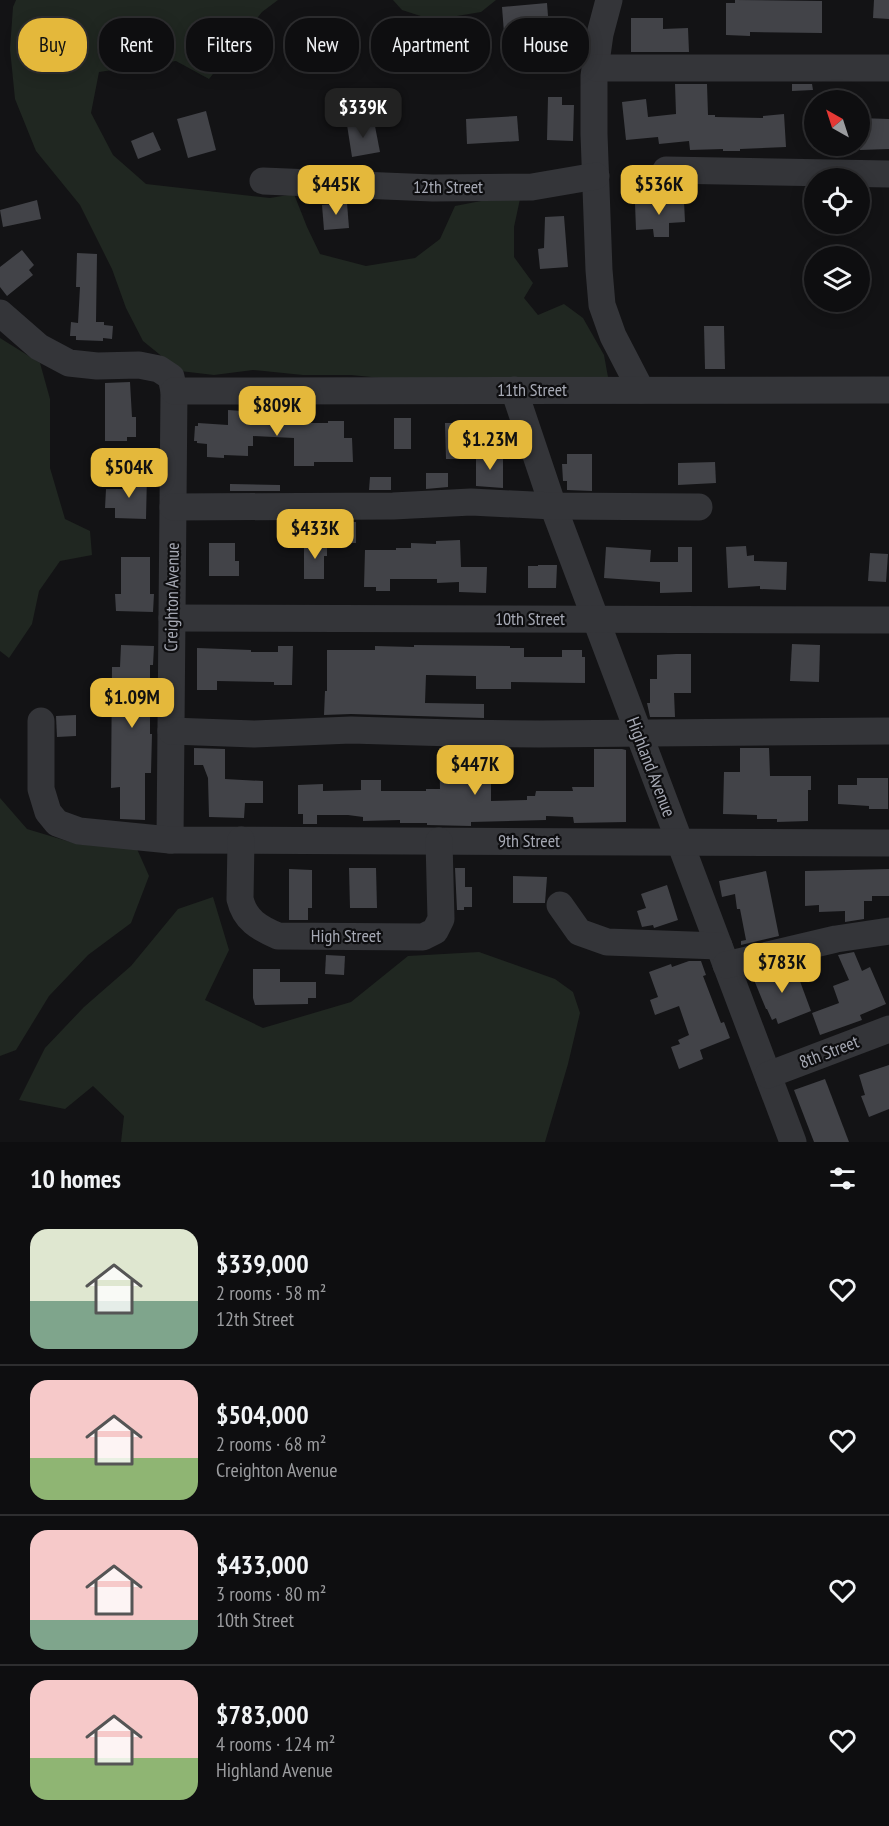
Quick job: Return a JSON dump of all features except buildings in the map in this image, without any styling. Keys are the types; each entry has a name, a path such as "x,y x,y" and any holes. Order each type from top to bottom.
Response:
{"street":[{"path":"609,0 600,34 596,69 594,134 599,270 602,305 613,336 641,390"},
{"path":"596,69 889,68"},
{"path":"666,170 889,174"},
{"name":"12th Street","path":"263,181 433,188 532,187 596,176"},
{"path":"0,313 39,347 69,363 97,366 139,365 159,369 171,377 174,391"},
{"name":"Highland Avenue","path":"514,390 553,506 793,1142"},
{"name":"11th Street","path":"174,391 889,390"},
{"name":"Creighton Avenue","path":"170,840 174,391"},
{"path":"173,507 393,506 471,502 553,506 699,507"},
{"name":"10th Street","path":"172,618 889,620"},
{"name":"9th Street","path":"41,721 41,789 48,812 57,823 79,831 170,840 889,843"},
{"path":"171,731 254,734 351,730 464,734 889,732"},
{"name":"High Street","path":"241,840 240,899 242,908 254,924 265,930 278,936 423,937 435,931 441,919 439,841"},
{"path":"560,905 579,932 607,942 723,956 889,930"},
{"name":"8th Street","path":"768,1075 889,1029"}],"shaded area":[{"path":"16,0 278,0 257,18 186,18 186,66 174,61 174,18 99,18 99,72 91,113 113,155 146,184 270,198 294,194 320,254 366,266 415,258 440,239 455,206 481,201 520,199 514,227 514,257 533,283 524,298 538,315 564,304 583,318 604,355 608,377 401,380 253,370 214,375 180,371 143,341 126,308 112,269 80,205 36,151 15,99 10,49 13,7"},
{"path":"393,0 496,0 481,12 445,18 427,18 402,10"},
{"path":"196,72 215,72 209,79"},
{"path":"0,338 40,363 50,399 50,468 65,519 90,531 92,555 60,561 39,591 32,624 9,658 0,651"},
{"path":"0,798 27,829 77,844 137,849 149,876 131,923 88,955 49,996 16,1050 0,1056"},
{"path":"213,897 229,950 205,1000 263,1028 351,1002 408,956 479,952 555,979 573,992 580,1013 545,1142 121,1142 124,1116 93,1086 65,1109 19,1100 45,1048 84,1007 131,966 178,909"}]}
